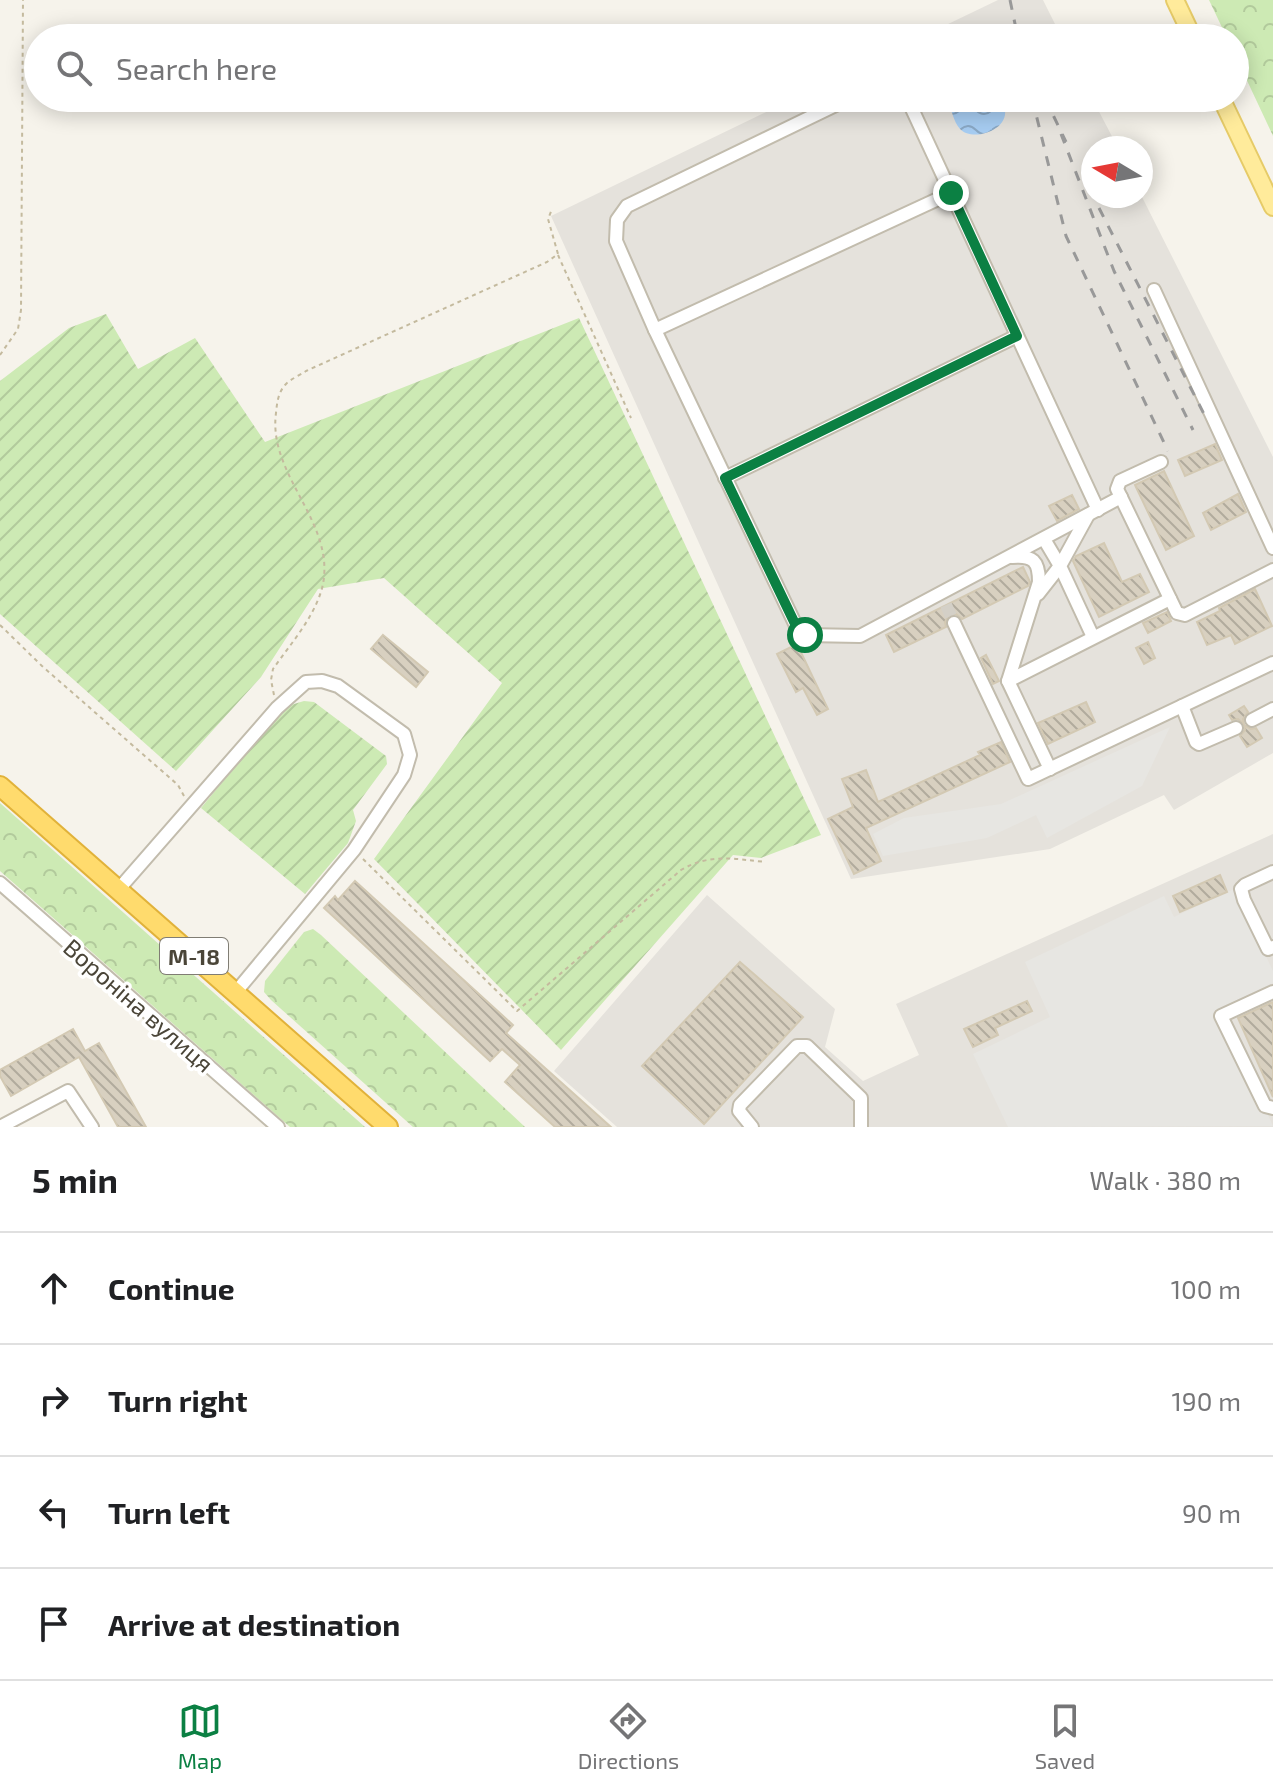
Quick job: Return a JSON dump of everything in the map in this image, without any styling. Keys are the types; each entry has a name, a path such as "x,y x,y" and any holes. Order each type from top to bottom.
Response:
{"highway":[{"name":"М-18","path":"0,786 388,1127"}],"main road":[{"path":"1175,0 1186,24"},
{"path":"1228,112 1273,207"}],"street":[{"path":"821,112 627,206 617,220 616,241 798,630 805,635 860,636 943,599 1009,558 1121,497"},
{"path":"913,112 1017,336 1093,512"},
{"path":"655,330 951,193"},
{"path":"1154,290 1273,548"},
{"path":"725,478 1017,336"},
{"path":"1161,462 1120,481 1117,489 1177,613 1185,615 1273,570"},
{"path":"1036,597 1060,566 1093,512"},
{"path":"1044,539 1093,637"},
{"path":"1009,558 1023,556 1033,560 1039,569 1036,597 1008,681 1050,769"},
{"path":"1008,681 1170,599"},
{"path":"954,623 1026,777 1031,779 1273,663"},
{"path":"118,890 277,708 306,682 322,681 338,686 404,734 410,755 404,775 354,850 235,993"},
{"path":"1182,706 1199,744 1236,728"},
{"path":"1252,720 1273,709"},
{"path":"1273,872 1241,889 1268,949 1273,947"},
{"name":"Вороніна вулиця","path":"0,883 278,1127"},
{"path":"1273,992 1221,1016 1265,1106 1273,1108"},
{"path":"752,1127 741,1117 740,1105 797,1046 802,1045 807,1046 861,1098 861,1127"},
{"path":"0,1127 68,1091 92,1127"}],"path":[{"path":"0,355 18,329 21,310 23,0"},
{"path":"552,209 548,219 558,254 631,418"},
{"path":"277,708 271,680 273,669 311,612 324,578 319,539 280,457 274,432 278,397 286,383 306,371 547,262 558,254"},
{"path":"0,625 42,666 178,785 191,807"},
{"path":"354,850 517,1011 694,862 706,858 766,862"}],"shaded area":[{"path":"998,0 1043,0 1055,24 948,24"},
{"path":"766,112 1099,112 1112,136 1081,136 1081,208 1148,208 1273,457 1273,753 1174,810 1164,795 1050,849 851,879 551,216"},
{"path":"1170,727 1142,786 1047,838 1036,815 987,838 883,856 873,834 904,818 1001,804"},
{"path":"1273,834 1273,1127 617,1127 554,1071 707,895 835,1009 825,1047 863,1081 919,1055 896,1004"},
{"path":"1234,889 1273,971 1273,983 1218,1009 1273,1126 1008,1127 973,1054 1050,1017 1025,962 1164,896 1174,917"}],"green space":[{"path":"1209,0 1273,0 1273,136 1249,85 1249,24 1220,24"},
{"path":"106,314 138,369 195,338 265,442 579,318 821,835 761,858 733,855 561,1050 374,859 502,683 384,578 318,589 261,677 176,771 0,614 0,381 69,328"},
{"path":"304,701 314,702 386,756 387,764 353,810 356,821 348,843 305,894 201,808 284,707"},
{"path":"0,803 365,1127 290,1127 0,871"},
{"path":"313,929 525,1127 413,1127 271,1000 264,992 265,981 304,932"}],"water":[{"path":"953,112 1005,112 1001,124 980,134 966,133 956,122"}],"building":[{"path":"1215,444 1222,460 1185,476 1178,460"},
{"path":"1164,471 1194,536 1166,550 1135,485"},
{"path":"1238,494 1246,512 1211,530 1203,513"},
{"path":"1072,495 1079,509 1057,521 1049,506"},
{"path":"1104,543 1122,582 1140,574 1149,592 1099,617 1073,561 1076,556"},
{"path":"1023,567 1030,582 1028,586 962,619 956,614 949,615 946,627 894,652 886,635"},
{"path":"1255,589 1272,626 1235,644 1231,635 1207,645 1197,622"},
{"path":"1167,612 1171,621 1148,633 1143,623"},
{"path":"383,635 428,672 416,687 371,649"},
{"path":"1148,642 1155,658 1144,664 1136,648"},
{"path":"797,644 828,709 817,715 803,688 796,692 777,654"},
{"path":"986,655 999,681 993,684 981,658"},
{"path":"1086,702 1095,722 1048,744 1038,723"},
{"path":"1244,706 1248,712 1243,719 1244,724 1238,719 1232,720 1229,715"},
{"path":"1244,725 1256,728 1262,738 1247,747 1240,736 1245,730"},
{"path":"1001,742 1010,762 866,828 881,861 854,874 828,819 853,807 842,779 866,770 878,802 980,755 978,752"},
{"path":"1220,875 1227,892 1180,912 1173,896"},
{"path":"355,881 513,1025 506,1033 611,1127 555,1127 505,1082 520,1065 502,1049 490,1061 324,908 335,896 338,900"},
{"path":"740,962 803,1017 704,1124 642,1066"},
{"path":"1027,1001 1032,1011 995,1028 998,1035 973,1047 964,1029"},
{"path":"1273,1002 1273,1097 1238,1018"},
{"path":"73,1029 85,1051 99,1043 146,1127 118,1127 79,1057 11,1096 0,1070"}],"tunnel":[{"path":"946,605 954,623"}],"railway":[{"path":"1010,0 1015,24"},
{"path":"1035,112 1066,236 1168,451"},
{"path":"1052,112 1066,142"},
{"path":"1061,134 1114,271 1193,430"},
{"path":"1099,208 1206,418"}],"route":[{"path":"805,635 798,630 725,478 1017,336 951,193"}]}
